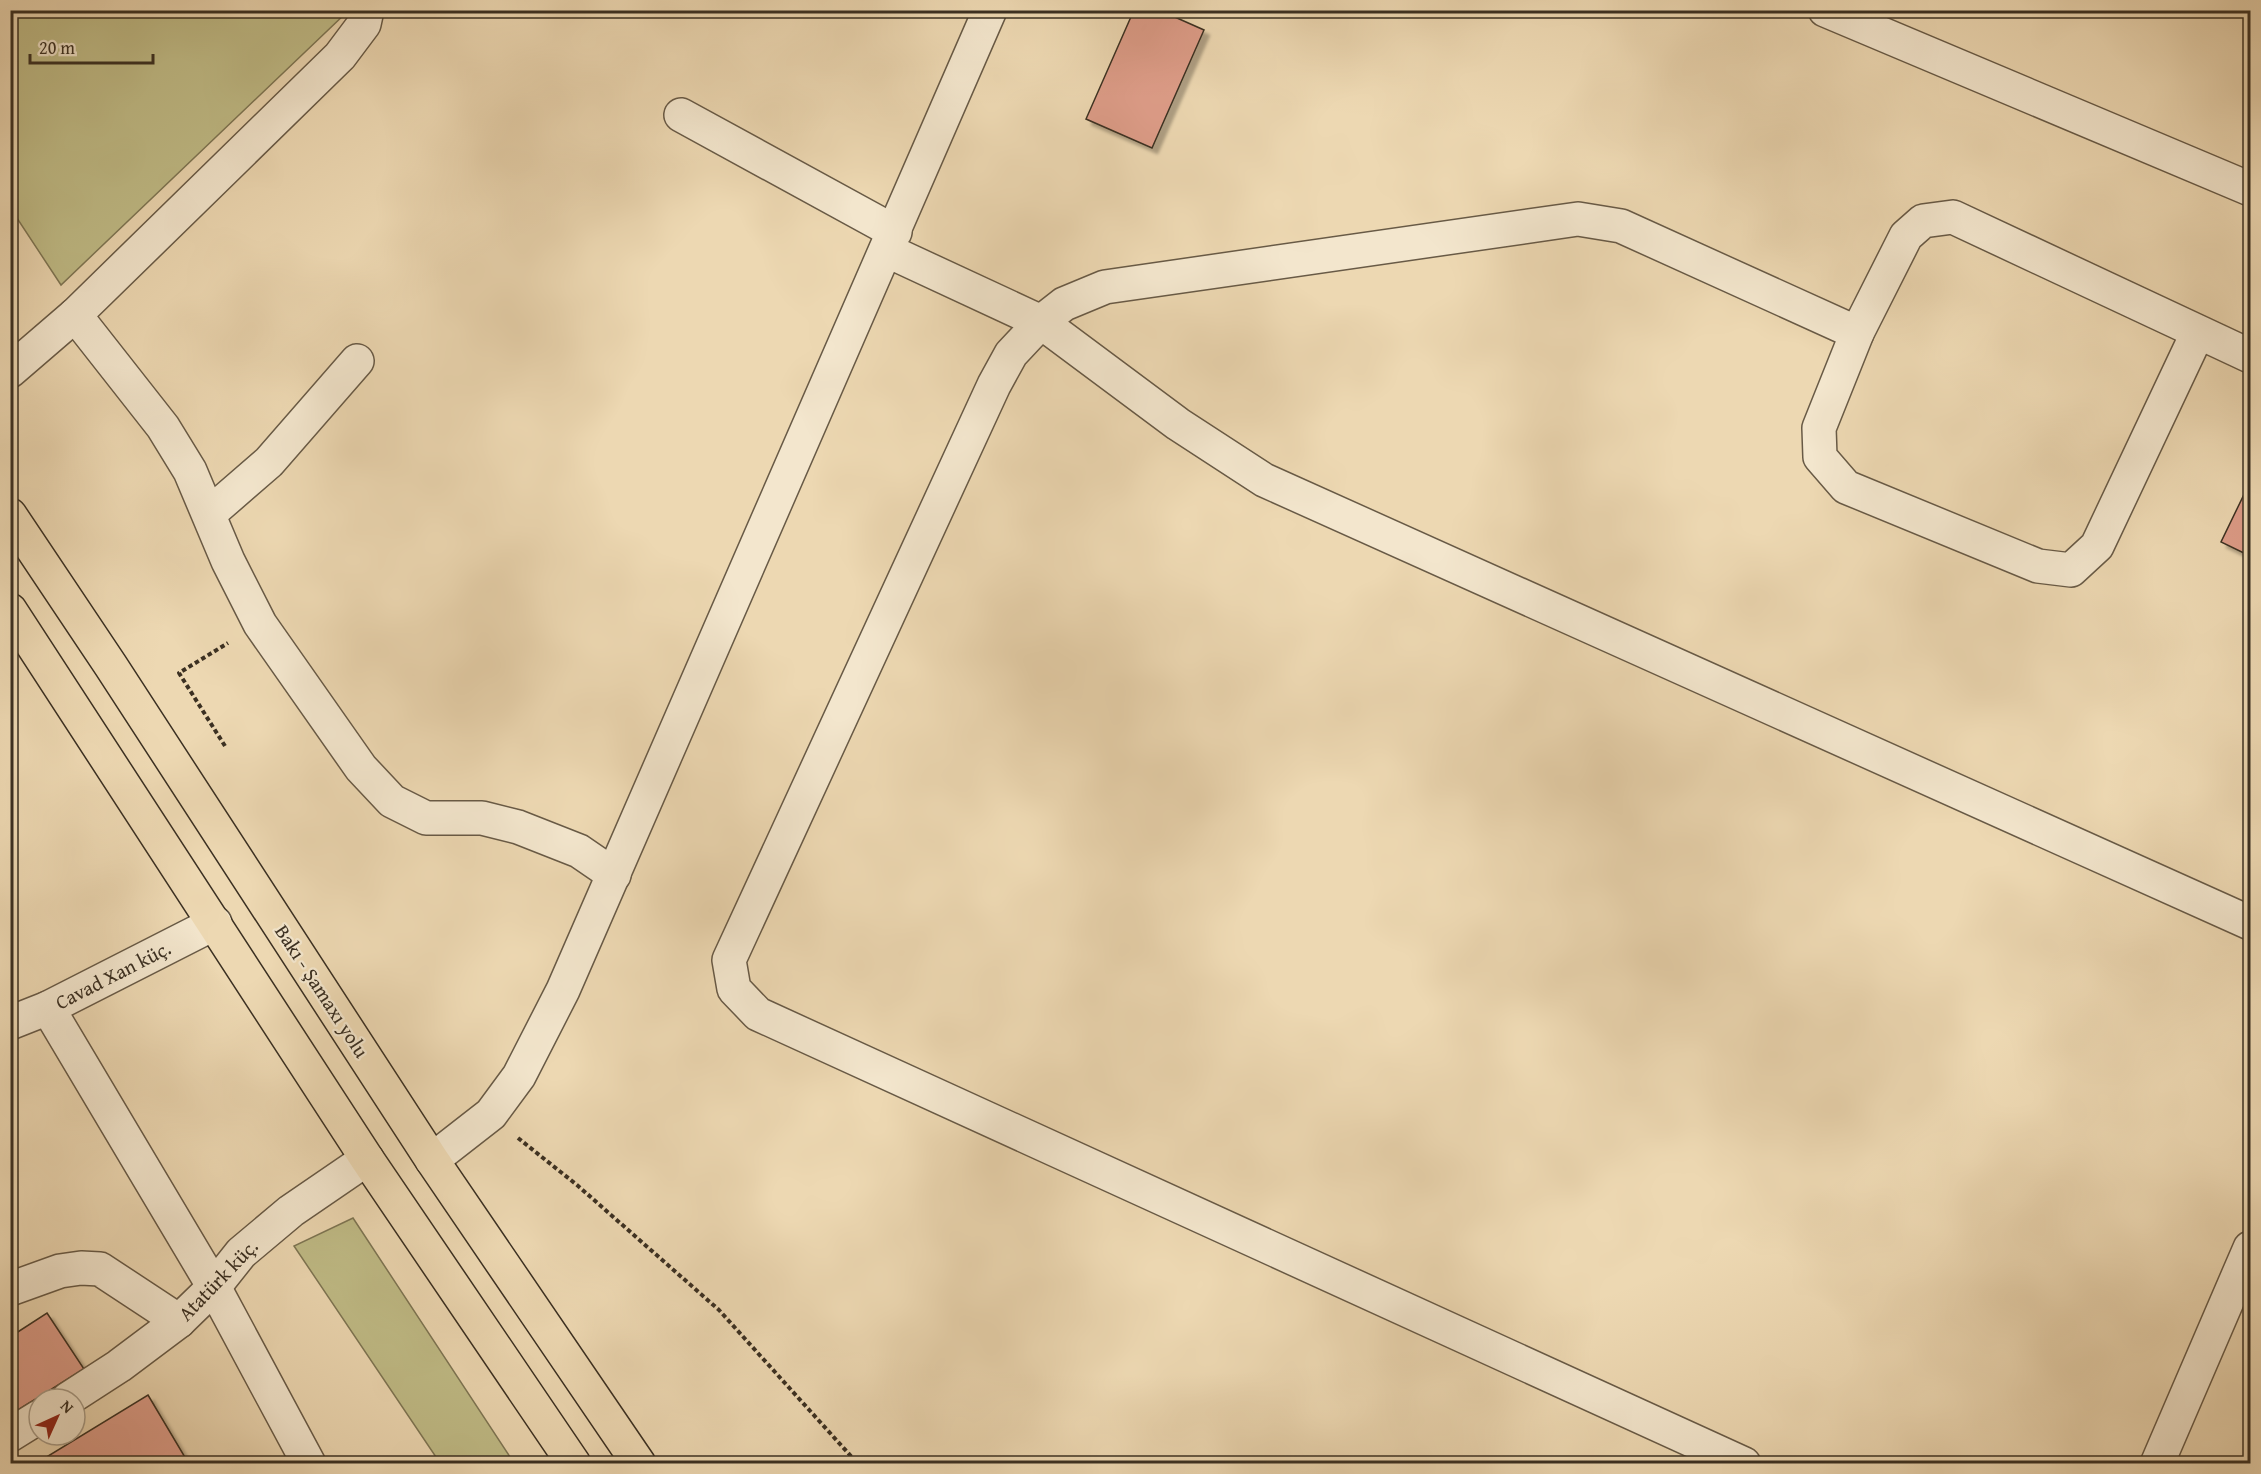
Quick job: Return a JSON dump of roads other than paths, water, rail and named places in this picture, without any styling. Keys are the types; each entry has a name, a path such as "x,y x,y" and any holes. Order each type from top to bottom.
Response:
{"highway":[{"name":"Bakı - Şamaxı yolu","path":"10,514 432,1160 639,1464"},
{"path":"10,610 367,1159 574,1464"}],"street":[{"path":"10,371 75,315 340,56 364,24 367,10"},
{"path":"432,1160 490,1114 519,1076 563,990 990,10"},
{"path":"1825,10 2250,189"},
{"path":"681,115 891,241 1041,322 1178,424 1264,480 2250,923"},
{"path":"2198,332 2097,546 2072,570 2038,566 1846,487 1820,457 1819,428 1857,333 1906,236 1923,221 1953,217 2250,356"},
{"path":"1744,1464 758,1014 734,989 729,960 994,385 1011,354 1041,322 1064,304 1105,287 1578,219 1621,226 1857,333"},
{"path":"75,315 163,427 190,471 228,561 260,624 361,768 392,801 426,818 482,818 518,826 579,851 614,874"},
{"path":"209,514 269,462 357,361"},
{"name":"Cavad Xan küç.","path":"10,1023 48,1008 215,923"},
{"path":"48,1008 214,1287 309,1464"},
{"name":"Atatürk küç.","path":"87,1387 179,1321 214,1287 241,1253 283,1218 367,1159"},
{"path":"2157,1464 2250,1248"},
{"path":"10,1289 60,1270 100,1269 179,1321"},
{"path":"10,1435 27,1424"}]}
